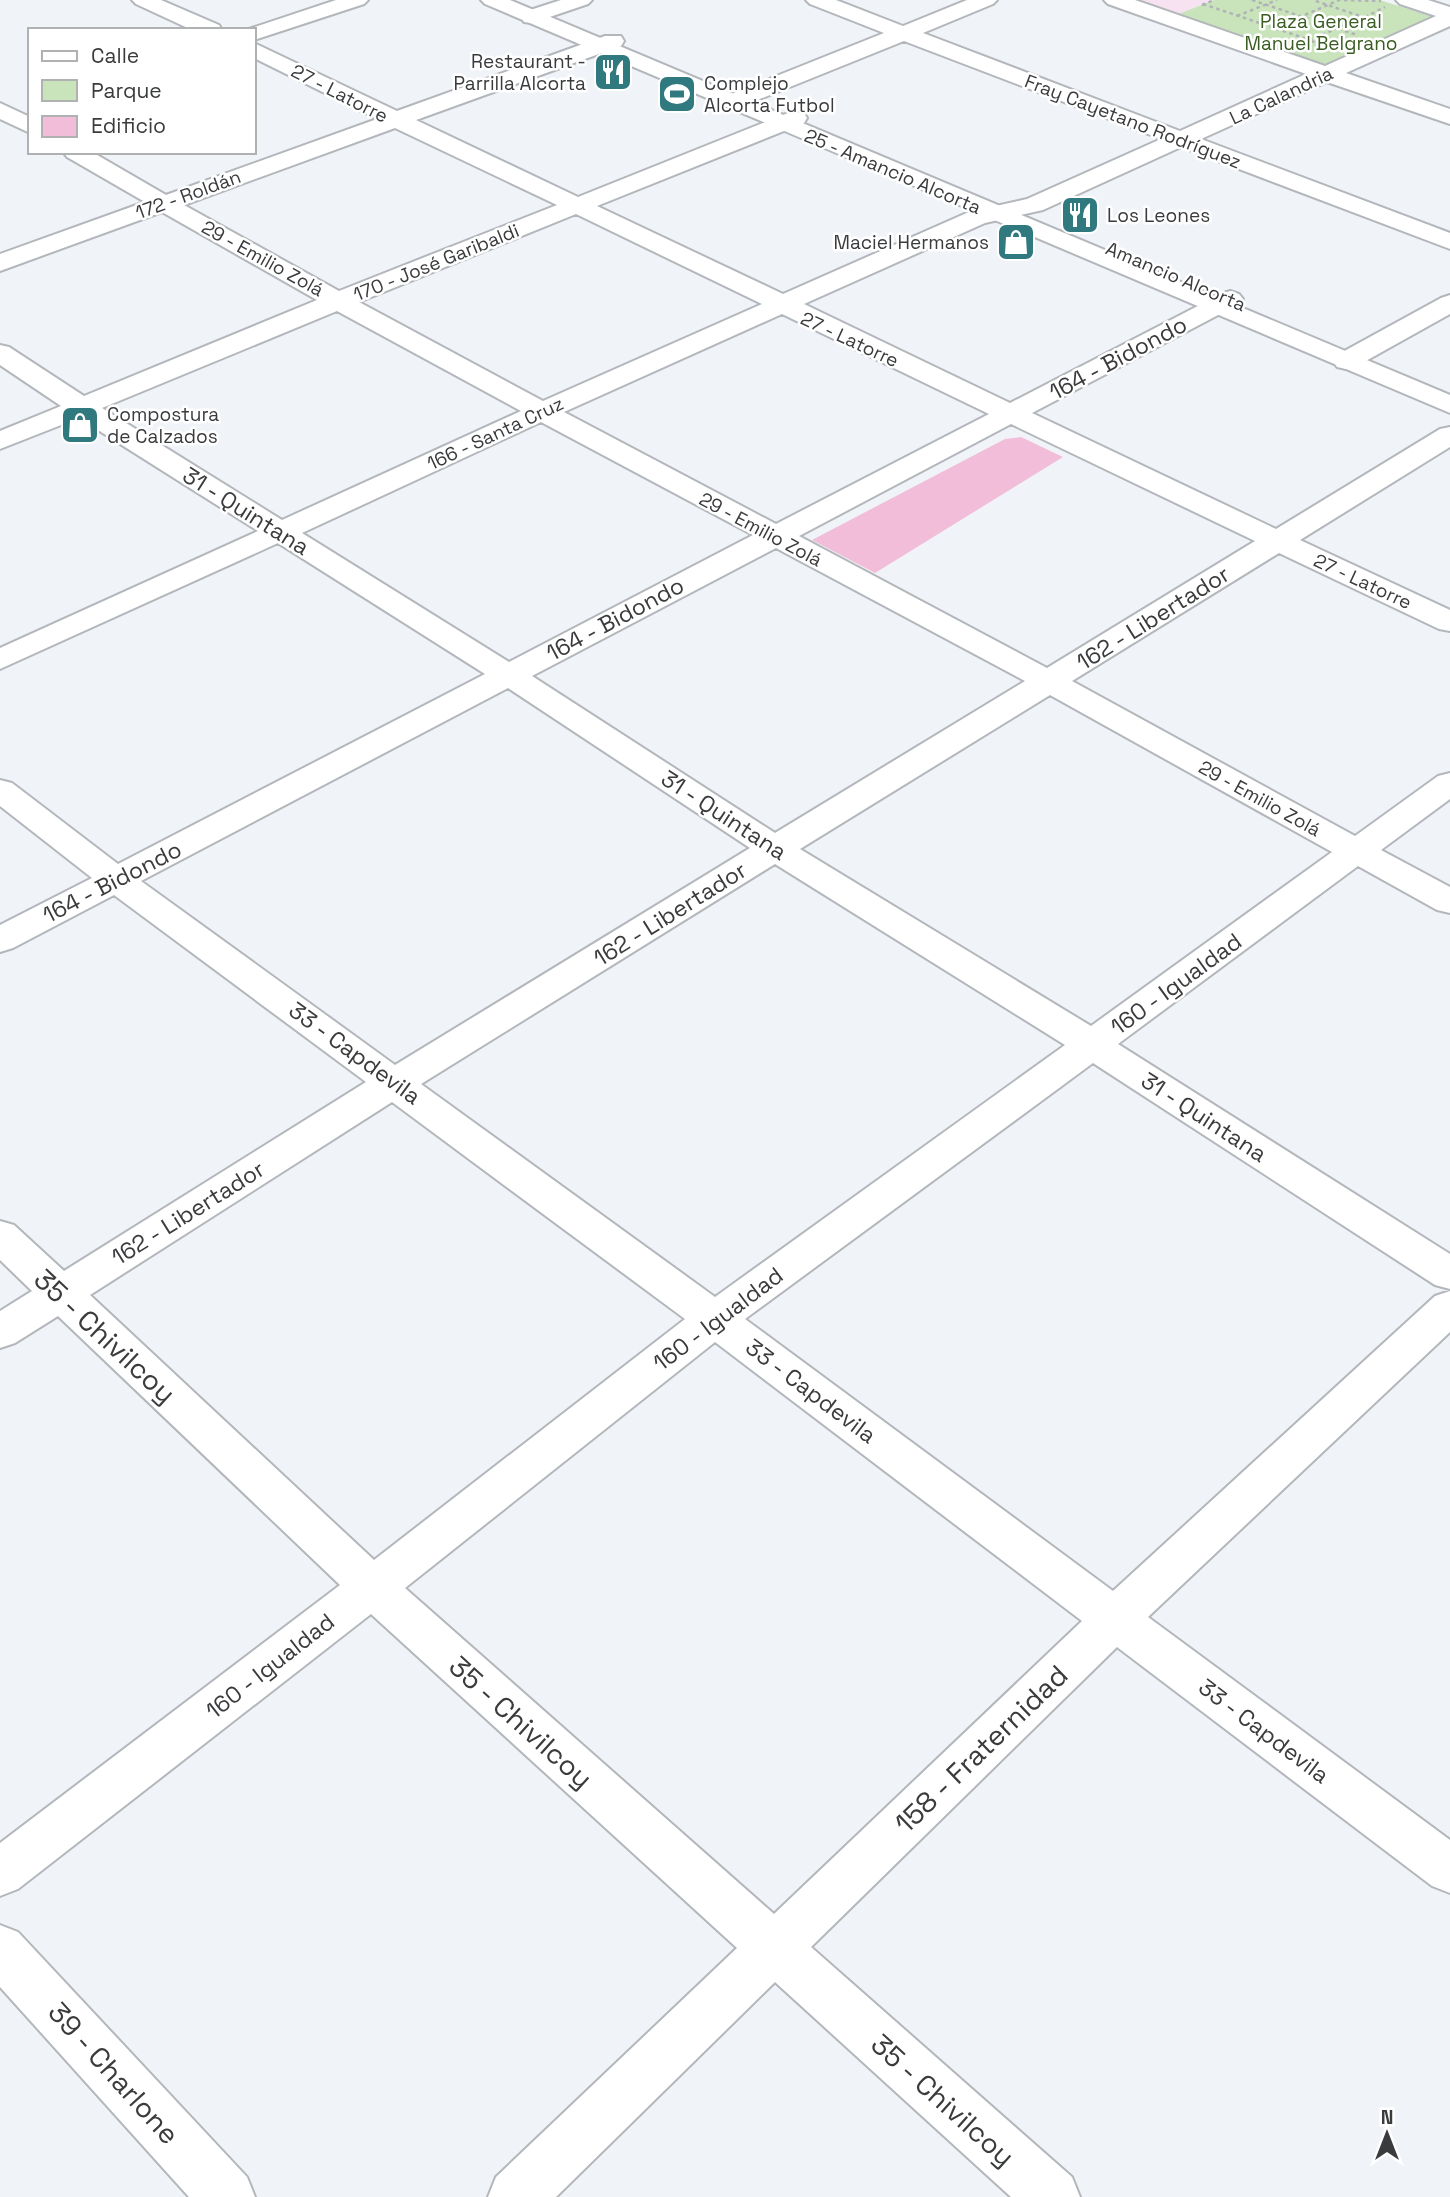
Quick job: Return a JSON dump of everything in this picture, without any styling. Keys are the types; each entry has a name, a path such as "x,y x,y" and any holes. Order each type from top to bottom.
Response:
{"street":[{"path":"143,0 206,28"},
{"path":"256,33 357,0"},
{"path":"492,0 538,15 739,99 986,0"},
{"path":"514,0 538,15"},
{"path":"538,15 581,0"},
{"name":"Fray Cayetano Rodríguez","path":"817,0 1450,242"},
{"path":"1115,0 1450,117"},
{"path":"1408,0 1450,16"},
{"name":"La Calandria","path":"1005,211 1034,205 1184,140 1450,16"},
{"name":"172 - Roldán","path":"0,263 607,43"},
{"name":"27 - Latorre","path":"256,51 392,120 577,205 779,305 1450,622"},
{"name":"25 - Amancio Alcorta","path":"739,99 1353,357 1450,405"},
{"name":"170 - José Garibaldi","path":"0,441 789,120"},
{"name":"29 - Emilio Zolá","path":"78,154 162,203 543,411 1049,682 1450,902"},
{"name":"166 - Santa Cruz","path":"0,660 779,305 1005,211"},
{"name":"164 - Bidondo","path":"0,940 1223,303"},
{"path":"1353,357 1450,303"},
{"name":"31 - Quintana","path":"0,353 280,533 509,675 775,849 1093,1045 1450,1275"},
{"path":"1353,357 1450,390"},
{"name":"162 - Libertador","path":"0,1332 395,1082 1450,435"},
{"name":"160 - Igualdad","path":"0,1873 715,1319 1450,783"},
{"name":"33 - Capdevila","path":"0,790 117,880 715,1319 1450,1870"},
{"name":"35 - Chivilcoy","path":"0,1236 372,1587 773,1950 1052,2197"},
{"name":"158 - Fraternidad","path":"516,2197 1115,1619 1450,1307"},
{"name":"39 - Charlone","path":"0,1949 227,2197"}],"path":[{"path":"1252,0 1365,37"},
{"path":"1238,16 1277,0"},
{"path":"1313,0 1363,17"},
{"path":"1203,4 1238,16 1275,28 1310,40 1393,4 1381,0 1339,0 1302,16 1275,28 1264,33"}],"shaded area":[{"path":"1132,0 1214,0 1176,15"}],"green space":[{"name":"Plaza General Manuel Belgrano","path":"1214,0 1380,0 1433,17 1322,66 1176,15"}],"building":[{"path":"1021,437 1063,457 875,573 812,540 1005,439"}],"place":[{"name":"Restaurant - Parrilla Alcorta","path":"613,72"},
{"name":"Complejo Alcorta Futbol","path":"677,94"},
{"name":"Los Leones","path":"1080,215"},
{"name":"Maciel Hermanos","path":"1016,242"},
{"name":"Compostura de Calzados","path":"80,425"}]}
